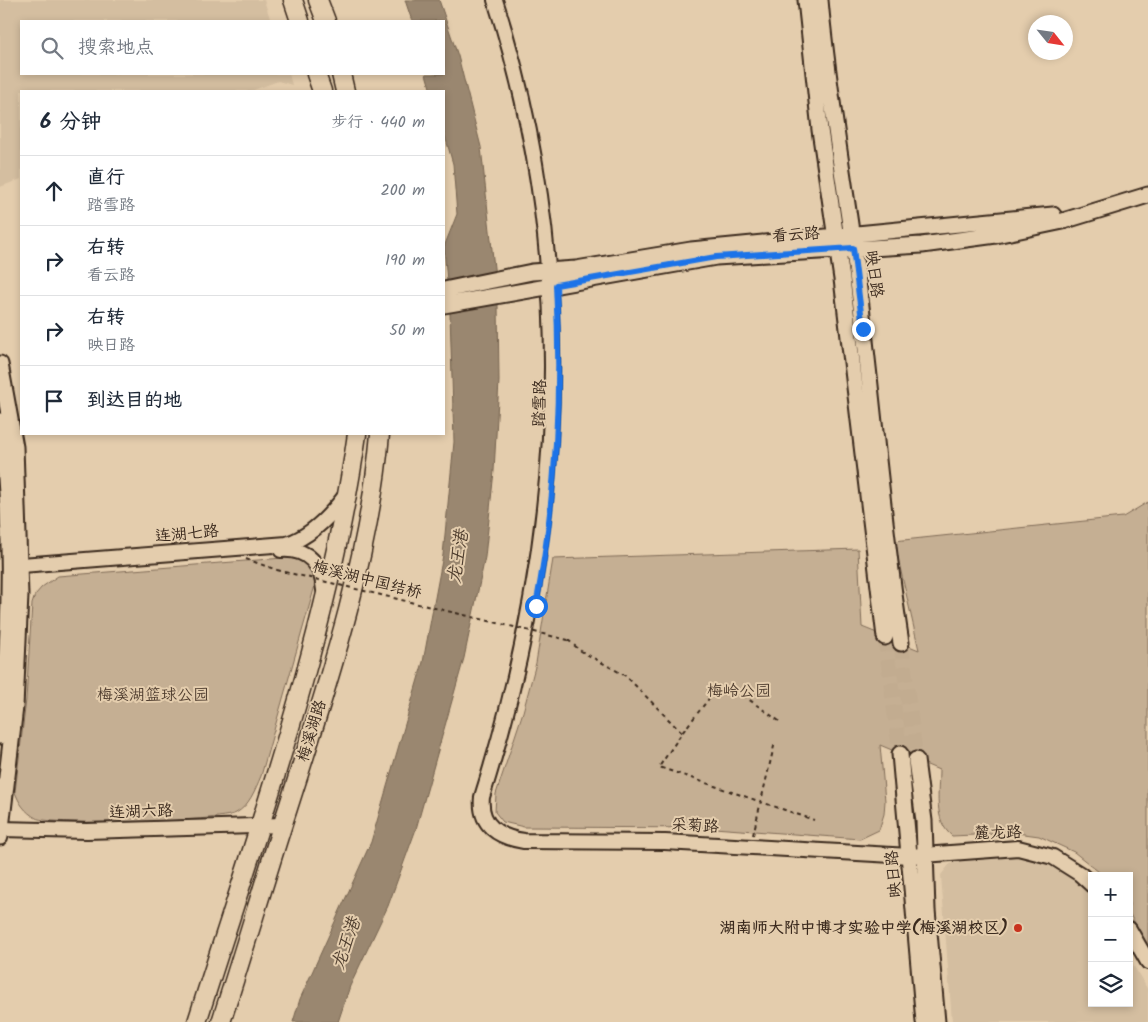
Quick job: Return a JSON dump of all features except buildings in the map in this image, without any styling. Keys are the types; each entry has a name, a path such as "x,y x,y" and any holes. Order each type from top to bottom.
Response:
{"main road":[{"path":"293,0 300,20"},
{"path":"318,0 326,20"},
{"name":"映日路","path":"806,0 812,68 836,242 885,637"},
{"name":"映日路","path":"820,0 826,65 852,241 901,643"},
{"path":"316,75 322,90"},
{"path":"341,75 345,90"},
{"name":"看云路","path":"445,305 532,288 553,278 691,250 852,241 1053,214 1148,187"},
{"name":"看云路","path":"852,241 922,245 996,235 1063,221 1148,195"},
{"name":"看云路","path":"445,290 532,272 553,278"},
{"path":"0,364 15,447 14,570 0,736"},
{"path":"0,421 14,570 18,672 0,833"},
{"name":"梅溪湖路","path":"198,1022 295,714 324,606 348,492 357,435"},
{"name":"梅溪湖路","path":"221,1022 340,639 367,523 377,470 380,435"},
{"name":"映日路","path":"900,754 927,910 937,1022"},
{"name":"映日路","path":"916,760 921,791 917,852 924,1022"}],"street":[{"name":"踏雪路","path":"495,0 512,51 534,152 553,278"},
{"name":"踏雪路","path":"484,805 518,672 538,563 551,422 553,355 553,278 539,150 526,90 502,0"},
{"name":"连湖七路","path":"14,570 287,544 302,538 318,526 348,492"},
{"name":"连湖七路","path":"14,570 288,549 305,554 318,565 322,573 324,606"},
{"name":"采菊路","path":"484,805 493,824 512,835 665,837 917,852"},
{"name":"采菊路","path":"484,805 485,820 495,832 511,839 524,841 666,842 917,852"},
{"name":"连湖六路","path":"0,833 87,830 282,830"},
{"name":"麓龙路","path":"917,852 1004,841 1019,842 1056,852 1072,860 1088,873"},
{"name":"麓龙路","path":"917,852 1018,848 1053,858 1074,870 1088,882"},
{"path":"1133,936 1148,962"},
{"path":"1133,948 1148,973"}],"path":[{"name":"梅溪湖中国结桥","path":"241,553 252,563 277,570 568,640 603,665 626,676 682,733"},
{"path":"779,720 737,691 711,696 682,733 659,768 814,820"},
{"path":"751,842 775,742"}],"shaded area":[{"path":"0,0 264,0 271,20 20,20 20,75 289,75 292,85 278,81 254,90 20,90 20,179 0,187"},
{"name":"湖南师大附中博才实验中学(梅溪湖校区)","path":"998,856 1018,856 1039,861 1065,874 1080,885 1088,894 1088,1007 1133,1007 1133,965 1148,990 1148,1022 952,1022 941,875 955,861"}],"green space":[{"name":"梅岭公园","path":"1148,502 1148,946 1133,920 1133,872 1099,872 1074,852 1039,836 1017,833 952,836 942,822 938,805 939,770 880,745 885,801 884,814 879,830 860,839 714,828 524,827 503,822 495,812 496,794 523,712 536,663 553,559 858,549 862,627 919,650 894,541 1123,517"},
{"name":"梅溪湖篮球公园","path":"283,558 302,562 311,570 314,589 261,776 245,806 236,813 224,816 170,821 71,822 48,820 32,816 15,792 26,700 32,604 35,595 42,587 58,576"}],"water":[{"name":"龙王港","path":"405,0 439,0 458,56 481,147 498,305 499,381 494,471 485,557 464,658 416,829 388,906 350,986 338,1022 293,1022 300,999 371,842 423,662 443,555 454,442 450,314 445,244 457,214 453,164 445,136 445,90 431,90 426,75 445,75 445,20 412,20"}],"tunnel":[{"path":"885,637 900,754"},
{"path":"901,643 916,760"}],"place":[{"name":"湖南师大附中博才实验中学(梅溪湖校区)","path":"1018,928"}],"route":[{"path":"536,606 548,528 557,423 558,328 556,285 716,257 853,248 863,329"}]}
